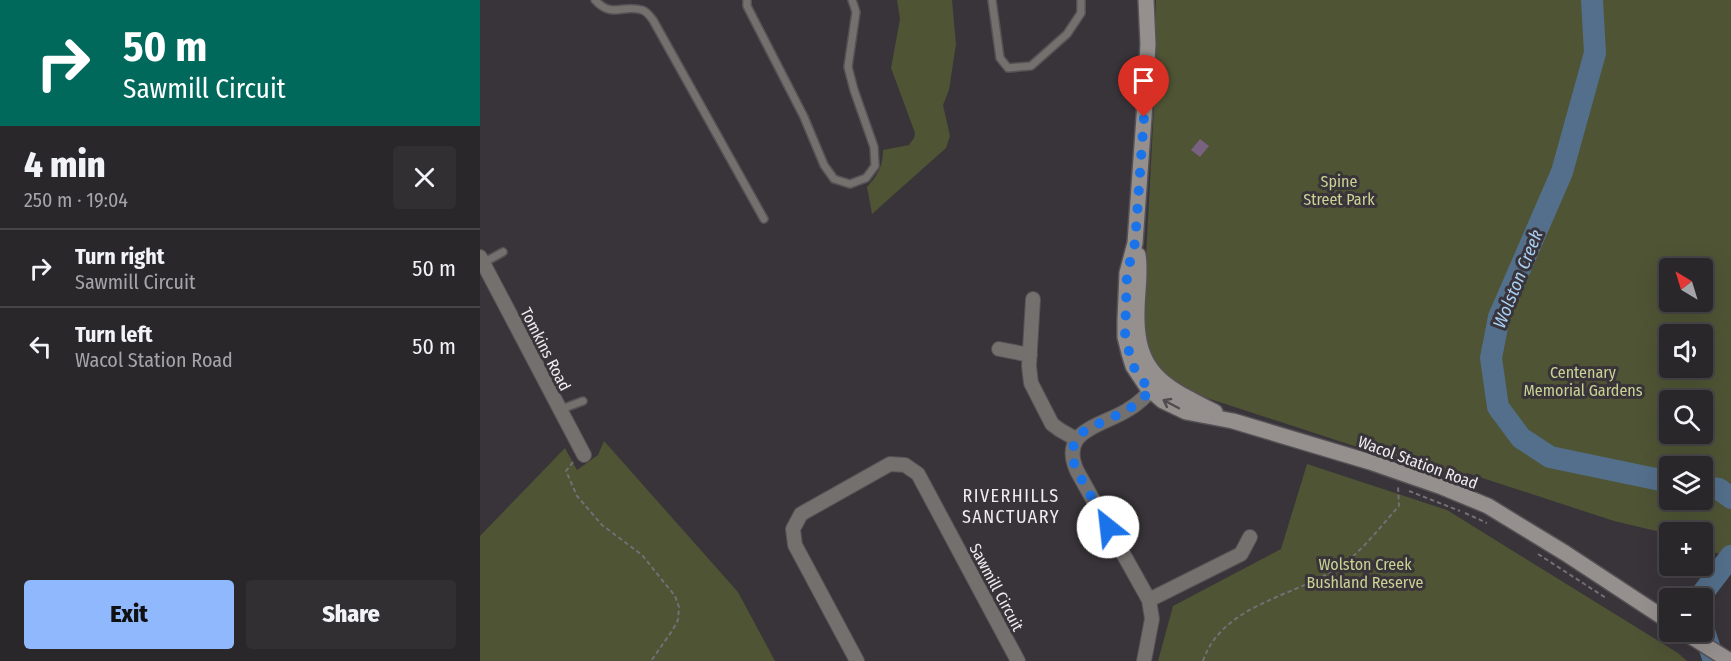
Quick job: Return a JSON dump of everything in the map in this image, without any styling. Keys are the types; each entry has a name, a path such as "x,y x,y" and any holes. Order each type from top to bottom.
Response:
{"main road":[{"name":"Wacol Station Road","path":"1146,0 1148,44 1135,243 1127,273 1125,337 1133,366 1147,387 1156,386 1163,401 1186,411 1233,421 1400,480 1442,487 1488,507 1565,553 1659,615"},
{"path":"1700,642 1730,661"}],"street":[{"name":"Tomkins Road","path":"482,260 581,450"},
{"path":"1034,299 1029,366 1031,382 1052,424 1076,439"},
{"path":"999,349 1030,355"},
{"path":"1144,661 1152,619 1149,600 1073,461 1072,450 1076,439 1085,430 1128,410 1156,386"},
{"name":"Sawmill Circuit","path":"857,661 795,545 793,529 801,514 890,464 905,465 918,474 1018,661"},
{"path":"1149,600 1240,554 1250,537"}],"lane":[{"path":"595,0 603,9 644,10 653,20 764,219"},
{"path":"747,0 747,6 804,117 824,165 834,179 850,184 866,178 875,166 874,147 848,67 856,12 852,0"},
{"path":"992,0 1000,58 1008,68 1031,66 1066,34 1081,13 1082,0"},
{"path":"482,260 503,252"},
{"path":"559,410 583,401"}],"path":[{"path":"581,450 566,471 577,496 602,525 642,555 675,596 679,607 678,620 651,661"},
{"path":"1203,661 1207,650 1221,632 1238,617 1333,571 1348,561 1399,506 1400,480 1493,526"},
{"path":"1538,554 1612,602"}],"green space":[{"path":"897,0 952,0 956,44 949,90 943,105 950,136 946,148 872,214 867,187 879,170 883,150 909,145 915,133 891,68 900,19"},
{"name":"Spine Street Park","path":"1156,0 1731,0 1731,558 1713,551 1713,522 1659,522 1659,532 1614,521 1467,473 1463,477 1452,478 1204,397 1175,385 1151,357 1145,335 1144,294 1154,107"},
{"path":"604,441 738,592 775,661 480,661 480,536 565,448 577,470 598,455"},
{"name":"Wolston Creek Bushland Reserve","path":"1307,464 1447,510 1678,653 1687,661 1158,661 1173,606 1281,549"}],"building":[{"path":"1200,139 1209,146 1200,157 1191,150"}],"waterway":[{"name":"Wolston Creek","path":"1592,0 1595,53 1562,172 1499,317 1491,358 1498,407 1521,438 1550,457 1659,480"},
{"name":"Wolston Creek","path":"1713,488 1719,489 1731,498"},
{"name":"Wolston Creek","path":"1707,588 1731,556"},
{"name":"Wolston Creek","path":"1708,642 1714,661"}],"district":[{"name":"RIVERHILLS SANCTUARY","path":"1011,506"}],"route":[{"path":"1108,527 1077,471 1072,450 1076,439 1085,430 1128,410 1151,391 1133,366 1125,337 1127,273 1135,243 1144,117"}],"park label":[{"name":"Centenary Memorial Gardens","path":"1583,381"}]}
